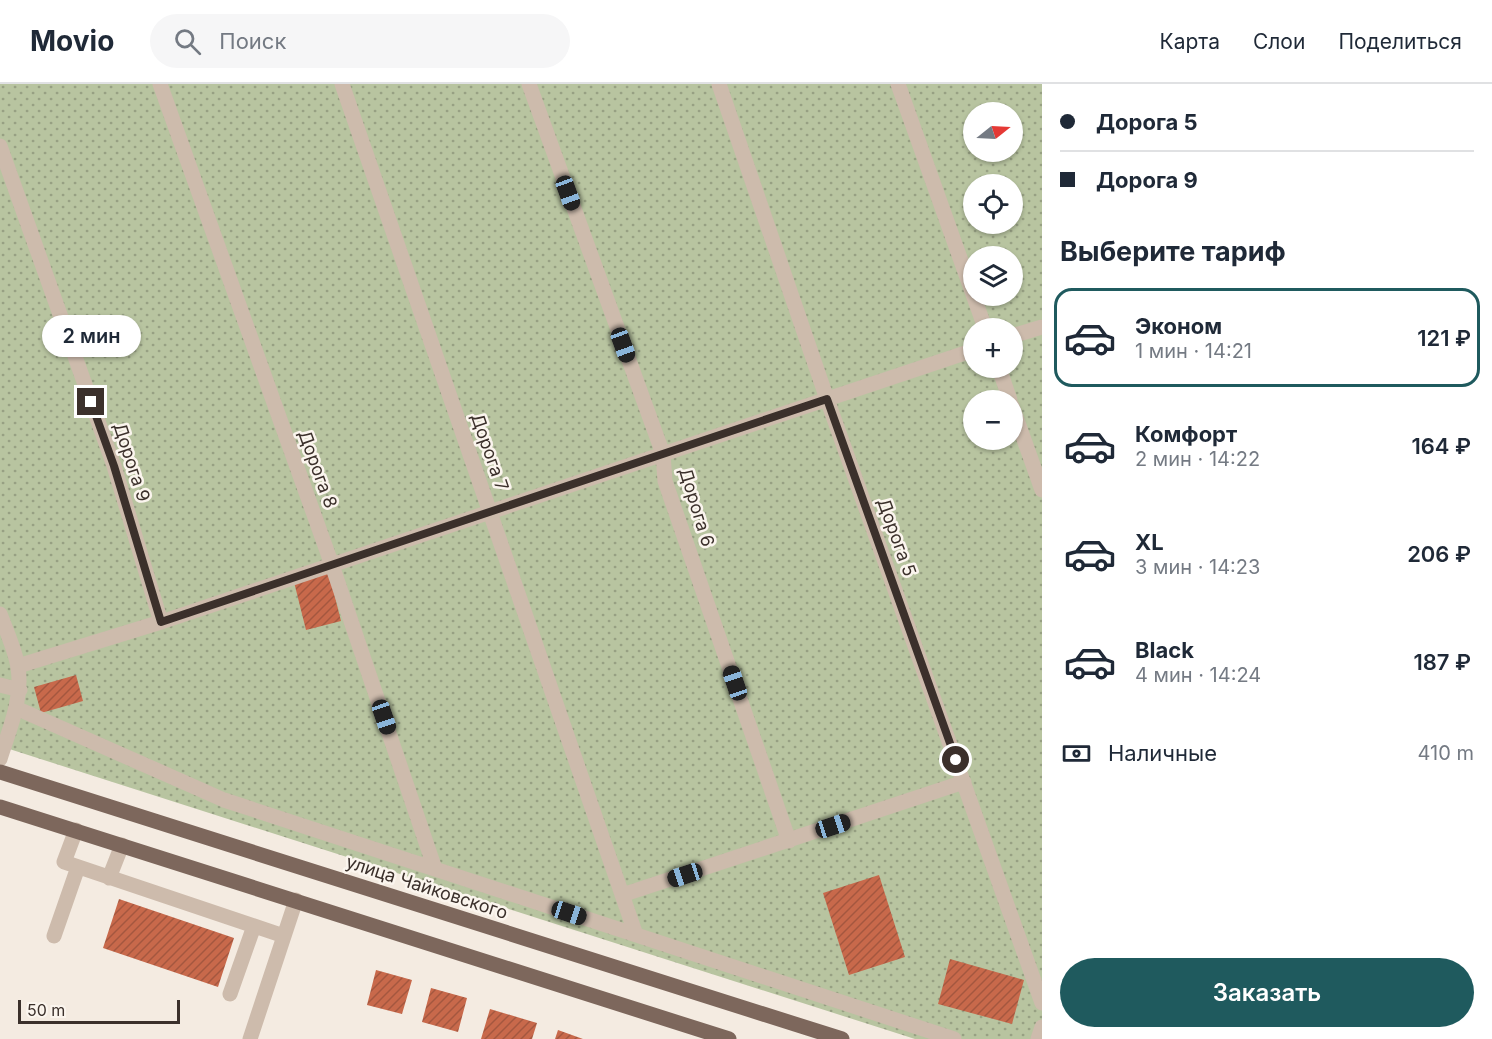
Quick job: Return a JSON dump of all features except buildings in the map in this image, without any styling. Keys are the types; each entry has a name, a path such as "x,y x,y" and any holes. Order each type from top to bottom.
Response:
{"main road":[{"name":"улица Чайковского","path":"0,772 842,1039"},
{"path":"0,807 729,1039"}],"street":[{"name":"Дорога 8","path":"160,84 332,565 435,869"},
{"name":"Дорога 7","path":"342,84 636,935"},
{"name":"Дорога 6","path":"529,84 663,454 665,481 789,841"},
{"name":"Дорога 5","path":"719,84 827,399 1042,1003"},
{"path":"898,84 981,318"},
{"name":"Дорога 9","path":"0,146 114,466 161,622"},
{"path":"1023,333 1042,327"},
{"path":"18,666 161,622 963,354"},
{"path":"1023,437 1042,490"},
{"path":"0,614 18,666 20,690 0,759"},
{"path":"0,685 20,690"},
{"path":"16,708 224,800 954,1039"},
{"path":"622,895 964,782"},
{"path":"76,830 64,862 284,936"},
{"path":"109,878 122,845"},
{"path":"54,936 78,867"},
{"path":"250,1039 296,900"},
{"path":"230,994 254,926"},
{"path":"1038,1039 1042,1027"}],"green space":[{"path":"0,84 1042,84 1042,1039 915,1039 0,746"}],"route":[{"path":"91,402 114,466 161,622 827,399 956,760"}]}
